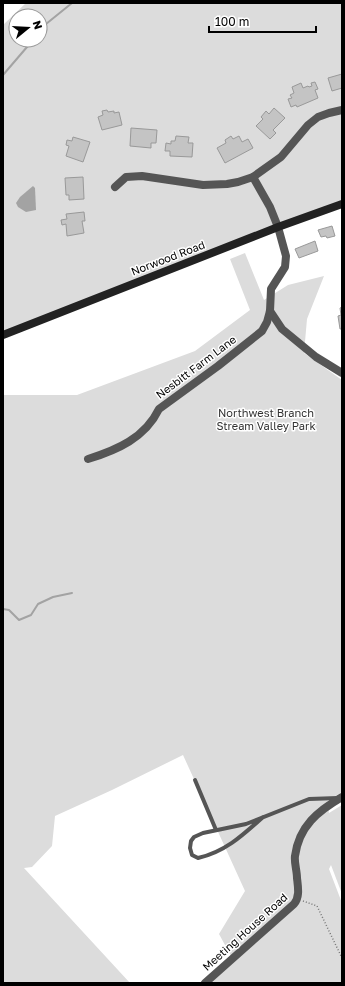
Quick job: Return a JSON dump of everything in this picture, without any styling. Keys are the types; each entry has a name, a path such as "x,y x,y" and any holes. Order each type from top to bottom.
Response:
{"street":[{"path":"115,187 126,177 142,176 203,185 227,184 253,177 281,157 308,125 318,117 342,110"},
{"name":"Nesbitt Farm Lane","path":"88,459 109,452 130,441 154,419 159,409 218,366 262,331 267,322 270,311 271,289 285,267 286,256 278,227 270,207 253,177"},
{"name":"Norwood Road","path":"3,335 278,227 342,204"},
{"path":"270,311 282,329 316,357 342,373"},
{"name":"Meeting House Road","path":"205,983 298,899 295,856 302,832 315,815 341,797"}],"lane":[{"path":"195,780 216,830"},
{"path":"263,817 243,836 227,847 198,858 192,855 190,848 191,841 194,837 203,833 246,824 263,817 309,799 341,797"}],"path":[{"path":"298,899 317,906 342,958"}],"green space":[{"path":"26,3 342,3 342,204 3,335 3,25 8,20 8,48 48,48 48,8 21,8"},
{"name":"Northwest Branch Stream Valley Park","path":"245,253 264,300 288,285 324,276 307,319 304,353 342,380 342,792 327,801 329,813 342,805 342,894 331,865 329,869 342,903 342,983 200,983 231,956 219,934 245,891 183,755 55,816 52,846 32,867 24,868 130,983 3,983 3,395 77,395 195,351 250,310 230,259"}],"shaded area":[{"path":"33,186 35,188 36,210 26,212 18,207 16,203 20,197"}],"building":[{"path":"342,74 342,88 332,91 328,78"},
{"path":"315,82 318,89 315,90 318,98 297,107 296,105 291,107 288,99 292,98 290,95 294,93 292,87 301,83 303,88 309,87 312,86 311,83"},
{"path":"274,108 285,118 273,130 276,133 270,139 256,126 263,119 261,117 266,111 269,114"},
{"path":"107,110 108,112 114,111 114,113 119,112 122,125 102,130 98,117 103,115 102,111"},
{"path":"131,128 157,130 156,143 151,143 151,148 130,146"},
{"path":"176,136 189,137 188,143 193,143 192,157 170,156 170,151 165,151 166,143 171,144 171,141 175,141"},
{"path":"231,136 233,139 239,136 242,142 248,139 253,148 225,163 217,148 226,143 225,140"},
{"path":"73,137 90,142 83,162 66,156 69,146 66,145 67,140 72,141"},
{"path":"83,177 84,199 69,200 69,195 66,195 65,178"},
{"path":"84,212 85,221 82,221 84,233 67,236 66,224 62,225 61,220 67,219 66,214"},
{"path":"332,226 335,236 327,238 326,236 321,237 318,230"},
{"path":"315,241 318,251 299,258 295,249"},
{"path":"342,307 342,329 340,329 338,316 341,315 340,308"}],"waterway":[{"path":"48,22 72,3"},
{"path":"3,75 26,48"},
{"path":"3,609 9,610 19,620 31,615 38,604 53,597 72,593"}]}
